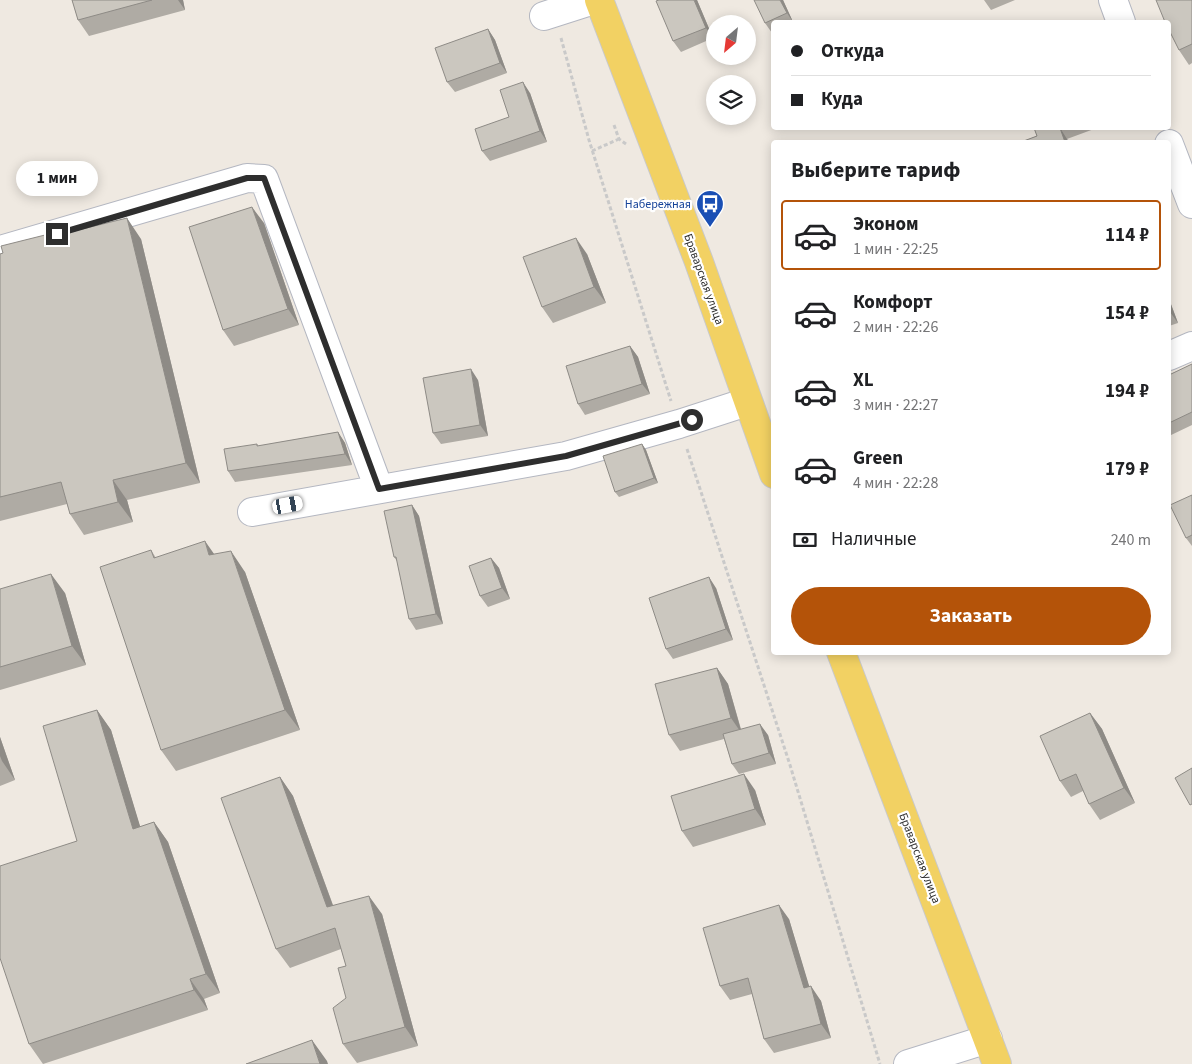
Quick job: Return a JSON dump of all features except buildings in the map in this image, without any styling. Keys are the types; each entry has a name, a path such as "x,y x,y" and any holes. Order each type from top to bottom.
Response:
{"main road":[{"name":"Браварская улица","path":"598,0 696,254 771,466"},
{"name":"Браварская улица","path":"842,655 997,1064"}],"street":[{"path":"549,15 594,0"},
{"path":"1113,0 1120,20"},
{"path":"1171,151 1192,204"},
{"path":"0,250 247,178 264,178 379,489"},
{"path":"1171,355 1192,346"},
{"path":"252,512 566,456 747,402"},
{"path":"908,1064 988,1039"}],"path":[{"path":"549,15 678,424 790,765 880,1064"},
{"path":"592,151 619,139"}],"place":[{"name":"Набережная","path":"710,228"}],"route":[{"path":"57,234 247,178 264,178 379,489 566,456 692,420"}]}
